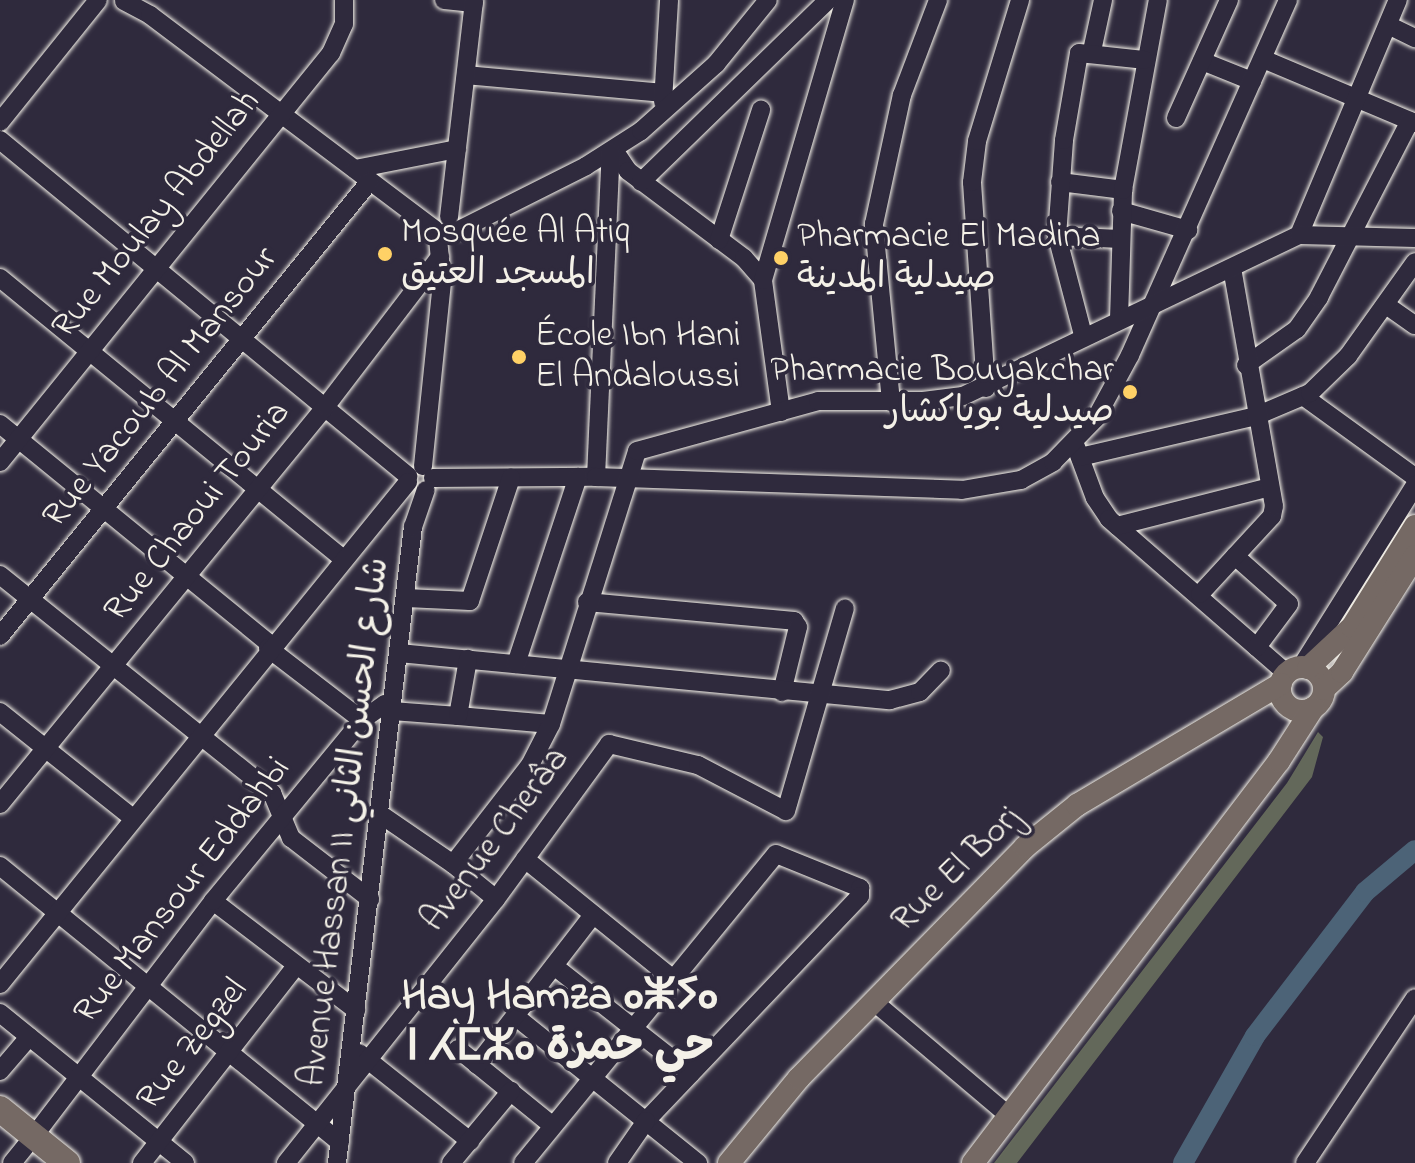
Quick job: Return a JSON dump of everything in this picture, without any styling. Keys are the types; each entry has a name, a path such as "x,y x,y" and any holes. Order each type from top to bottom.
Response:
{"highway":[{"path":"0,1109 29,1152"},
{"path":"0,1127 29,1152 67,1163"}],"main road":[{"name":"Rue El Borj","path":"729,1163 873,1001 988,881 1077,805 1294,673 1352,627 1415,526"},
{"path":"973,1163 1279,761 1318,699 1342,672 1415,556"},
{"path":"1294,673 1319,676 1318,699 1299,711 1286,704 1294,673"}],"street":[{"path":"0,122 98,0"},
{"path":"80,25 113,0 145,7 280,113 446,235 613,151 663,113 716,64 762,4"},
{"name":"Rue Moulay Abdellah","path":"0,462 339,39 344,0"},
{"path":"444,0 474,1"},
{"path":"663,113 669,0"},
{"path":"641,182 828,0"},
{"path":"781,412 763,280 845,0"},
{"path":"891,402 874,224 902,95 938,0"},
{"path":"986,388 972,182 977,141 1020,0"},
{"path":"1092,51 1103,0"},
{"path":"1119,319 1123,190 1144,60 1158,0"},
{"path":"1176,118 1229,0"},
{"path":"1078,450 1115,385 1155,302 1288,0"},
{"path":"1299,235 1398,0"},
{"name":"Avenue Hassan II شارع الحسن الثاني","path":"337,1163 474,1"},
{"path":"1388,25 1415,38"},
{"path":"1083,335 1057,236 1060,182 1079,53 1092,51 1144,60"},
{"path":"1246,365 1297,329 1354,236 1413,122 1263,59"},
{"path":"1202,61 1252,81"},
{"path":"466,75 663,93"},
{"path":"719,240 761,110"},
{"path":"0,140 418,480 587,477 962,490 1021,480 1078,450 1256,416 1303,396 1329,378 1415,262"},
{"path":"355,169 457,149"},
{"path":"613,151 641,182 719,240 763,280"},
{"path":"516,664 587,477 613,151"},
{"name":"Rue Yacoub Al Mansour","path":"0,636 370,181"},
{"path":"1060,182 1123,190"},
{"path":"1121,211 1188,230"},
{"name":"Rue Chaoui Touria","path":"0,804 187,577 256,487 326,406 446,235"},
{"path":"453,864 530,765 551,724 632,457 645,447 830,399 891,402 943,400 986,388 1083,335 1232,269 1299,235 1415,238"},
{"path":"1057,236 1120,239"},
{"path":"1200,594 1272,516 1270,487 1246,365 1232,269"},
{"path":"0,278 343,559"},
{"path":"1386,305 1415,325"},
{"path":"1303,396 1415,477"},
{"path":"0,424 362,720 380,704 392,711 551,724"},
{"path":"1078,450 1100,509 1257,647 1294,673 1415,485"},
{"path":"406,598 472,598 511,478"},
{"path":"0,984 270,647 384,511 418,480"},
{"path":"1117,526 1270,487"},
{"path":"384,511 413,527"},
{"path":"1235,556 1289,604 1257,647"},
{"path":"0,575 272,793 291,838 370,899"},
{"path":"587,602 794,621 798,627 782,692"},
{"path":"820,696 845,608"},
{"path":"399,653 820,696 905,698 920,692 941,670"},
{"path":"458,716 468,659"},
{"name":"Avenue Cherâa","path":"286,1163 496,899 609,744 698,765 786,811 820,696"},
{"path":"0,712 133,818"},
{"name":"Rue Mansour Eddahbi","path":"29,1152 78,1077 213,901 282,813 362,720"},
{"path":"380,814 453,864 496,899"},
{"path":"523,1163 776,854 862,891 646,1121 617,1163"},
{"path":"525,859 673,979"},
{"path":"0,866 340,1142"},
{"path":"213,901 295,967 356,1010"},
{"path":"477,1065 593,915"},
{"path":"554,966 691,1074"},
{"name":"Rue Zegzel","path":"142,1163 295,967"},
{"path":"1305,1163 1415,998"},
{"path":"873,1001 1009,1116"},
{"path":"0,1013 185,1163"},
{"path":"515,1016 698,1163"},
{"path":"0,1071 29,1037"},
{"path":"352,1047 470,1141"},
{"path":"458,1049 552,1125"},
{"path":"451,1163 511,1091"}],"green space":[{"path":"1318,732 1323,737 1312,777 1017,1163 994,1163 1287,783"}],"waterway":[{"path":"1183,1163 1255,1036 1365,892 1415,850"}],"place":[{"name":"Mosquée Al Atiq المسجد العتيق","path":"385,254"},
{"name":"Pharmacie El Madina صيدلية المدينة","path":"781,258"},
{"name":"École Ibn Hani El Andaloussi","path":"519,357"},
{"name":"Pharmacie Bouyakchar صيدلية بوياكشار","path":"1130,392"}],"district":[{"name":"Hay Hamza ⴰⵥⵢⴰ ⵏ ⵃⵎⵣⴰ حي حمزة","path":"560,1024"}]}
